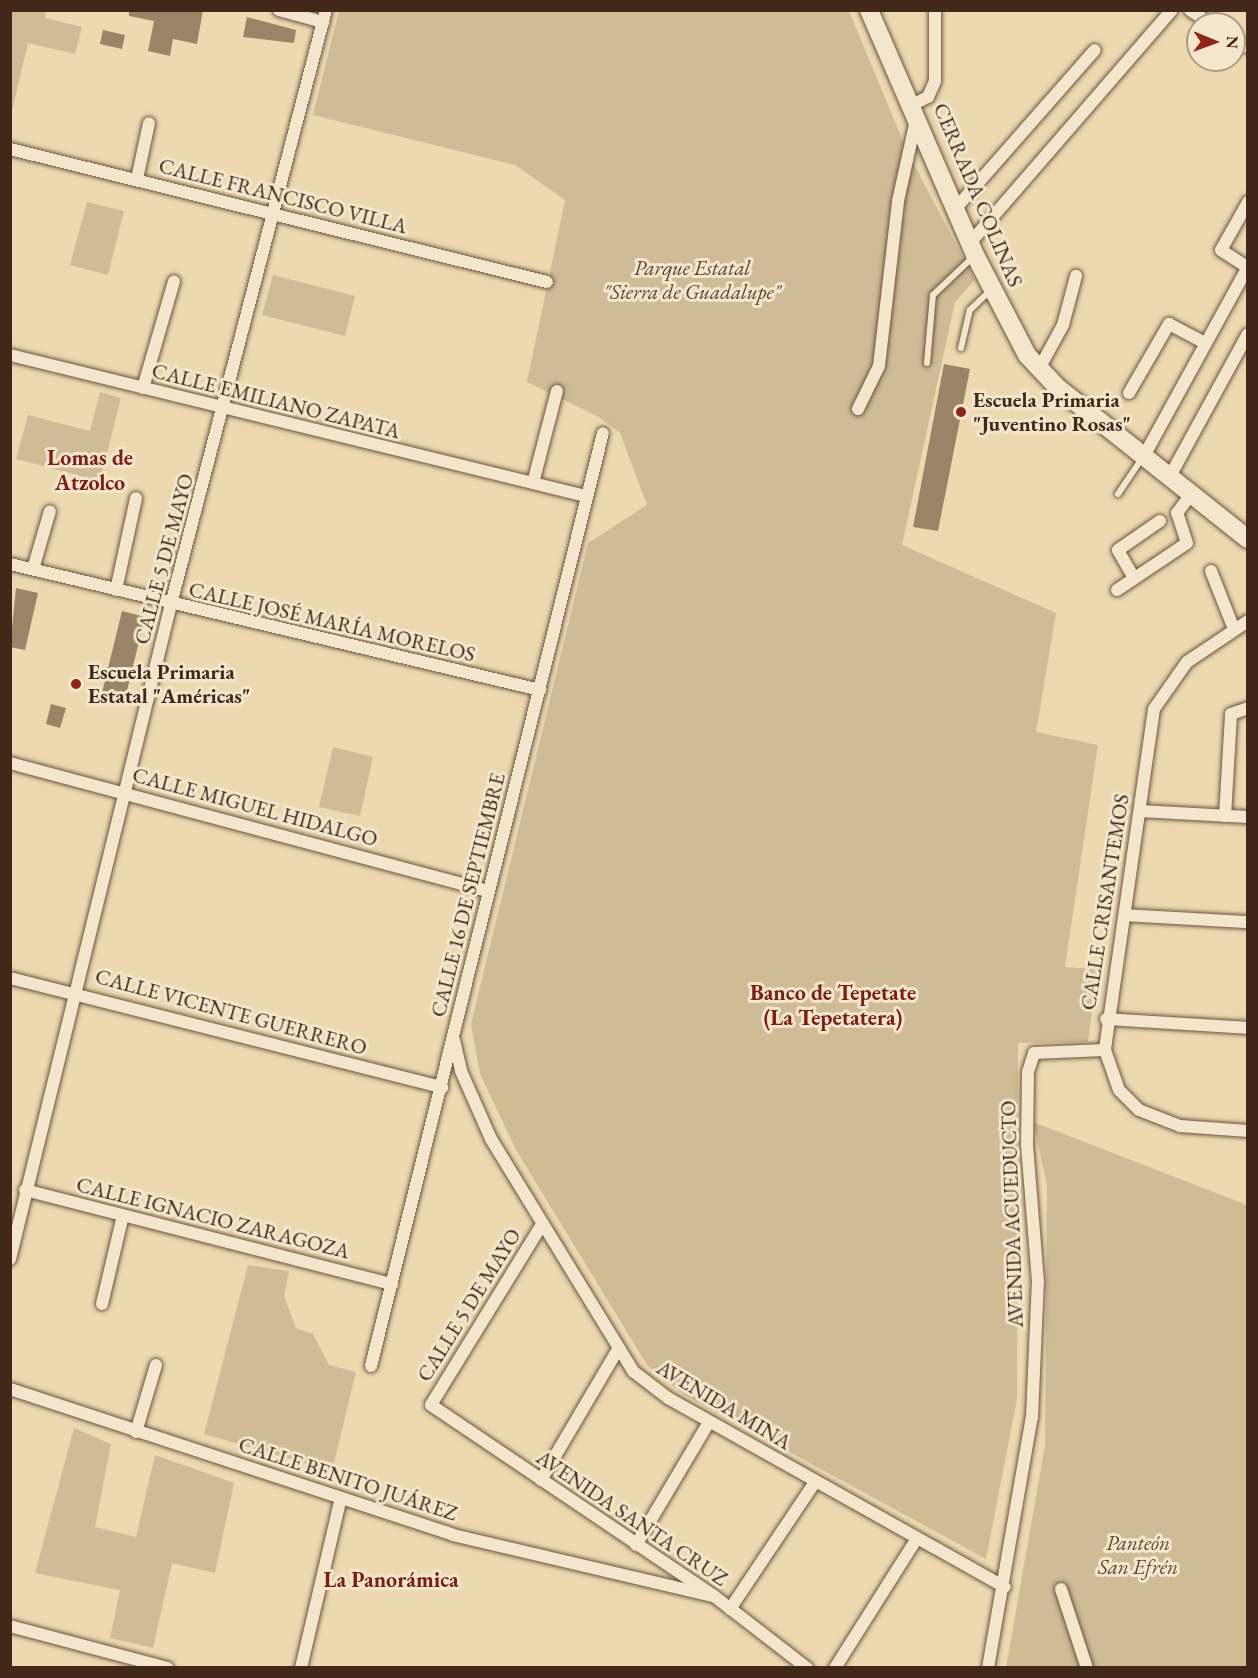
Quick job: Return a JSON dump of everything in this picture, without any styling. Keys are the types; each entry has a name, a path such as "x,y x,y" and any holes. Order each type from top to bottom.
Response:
{"main road":[{"name":"CERRADA COLINAS","path":"869,10 916,108 973,249 1039,369 1190,496 1248,539"}],"street":[{"path":"279,10 325,16"},
{"path":"858,409 881,358 898,201 916,108 928,97 935,81 935,10"},
{"path":"973,249 1172,10"},
{"name":"CALLE 5 DE MAYO","path":"10,1259 25,1190 171,604 225,409 325,16"},
{"path":"956,208 1095,50"},
{"path":"137,179 149,123"},
{"name":"CALLE FRANCISCO VILLA","path":"10,148 546,282"},
{"path":"1144,456 1247,267 1221,250 1248,202"},
{"path":"1039,369 1063,325 1076,276"},
{"path":"143,388 174,281"},
{"path":"1129,393 1169,324 1205,344"},
{"path":"1169,478 1248,334"},
{"name":"CALLE EMILIANO ZAPATA","path":"10,355 586,496"},
{"path":"533,483 557,391"},
{"name":"CALLE 16 DE SEPTIEMBRE","path":"370,1366 442,1088 488,891 603,433"},
{"path":"1117,590 1187,543 1177,513 1190,496"},
{"path":"116,590 136,498"},
{"path":"33,569 50,512"},
{"path":"1134,578 1118,550 1160,521"},
{"name":"CALLE JOSÉ MARÍA MORELOS","path":"10,564 540,690"},
{"path":"1211,571 1234,628"},
{"name":"CALLE CRISANTEMOS","path":"1248,621 1234,628 1186,662 1154,709 1125,915 1106,1019 1105,1050 1119,1090 1139,1110 1180,1126 1248,1131"},
{"path":"1225,816 1231,714 1248,708"},
{"name":"CALLE MIGUEL HIDALGO","path":"10,763 488,891"},
{"path":"1140,811 1248,817"},
{"path":"1125,915 1248,922"},
{"name":"CALLE VICENTE GUERRERO","path":"10,978 75,991 442,1088"},
{"path":"1106,1019 1248,1028"},
{"name":"AVENIDA MINA","path":"453,1035 461,1071 492,1139 541,1226 617,1351 643,1379 709,1422 916,1540 1005,1587"},
{"name":"AVENIDA ACUEDUCTO","path":"1005,1587 1032,1417 1038,1293 1027,1145 1028,1072 1034,1053 1105,1050"},
{"name":"CALLE IGNACIO ZARAGOZA","path":"25,1190 392,1284"},
{"path":"102,1304 123,1215"},
{"name":"CALLE 5 DE MAYO","path":"431,1405 541,1226"},
{"path":"541,1480 617,1351"},
{"path":"136,1432 156,1365"},
{"name":"CALLE BENITO JUÁREZ","path":"10,1389 136,1432 315,1486 340,1502 453,1535 714,1596"},
{"name":"AVENIDA SANTA CRUZ","path":"431,1405 714,1596 807,1668"},
{"path":"636,1545 709,1422"},
{"path":"730,1609 815,1482"},
{"path":"301,1668 340,1502"},
{"path":"835,1668 916,1540"},
{"path":"988,1668 1005,1587"},
{"path":"1061,1589 1086,1668"},
{"path":"10,1626 168,1668"}],"lane":[{"path":"927,363 933,294 973,249"},
{"path":"961,348 970,310 993,289"},
{"path":"1118,494 1144,456"}],"green space":[{"path":"11,10 46,11 45,18 82,27 75,54 28,43 11,115"},
{"name":"Parque Estatal \"Sierra de Guadalupe\"","path":"339,11 849,11 908,153 975,280 955,302 902,545 1056,613 1036,732 1098,745 1065,967 1097,969 1088,1042 1018,1043 1017,1399 986,1559 683,1394 647,1365 516,1150 480,1074 471,1024 588,543 647,505 620,433 599,417 527,382 565,200 515,165 313,115"},
{"path":"87,202 124,211 108,275 70,265"},
{"path":"273,275 355,296 345,336 262,315"},
{"path":"100,392 121,398 100,481 16,459 28,415 90,431"},
{"path":"333,747 373,757 360,816 319,807"},
{"name":"Panteón San Efrén","path":"1033,1122 1247,1205 1247,1667 1006,1668 1045,1445 1047,1185"},
{"path":"248,1265 289,1271 284,1296 296,1328 313,1334 329,1365 356,1372 332,1471 204,1434"},
{"path":"74,1428 111,1444 95,1527 136,1537 155,1455 234,1483 215,1573 172,1563 153,1648 110,1638 120,1590 35,1573"}],"building":[{"path":"129,10 203,10 197,44 173,39 170,56 148,51 154,21 129,16"},
{"path":"247,17 296,30 294,43 243,37"},
{"path":"103,30 125,35 122,49 100,44"},
{"path":"944,364 970,369 938,531 913,527"},
{"path":"16,588 38,593 25,650 10,647"},
{"path":"122,611 145,617 124,703 101,697"},
{"path":"51,704 66,708 60,728 46,724"}],"place":[{"name":"Escuela Primaria \"Juventino Rosas\"","path":"961,412"},
{"name":"Escuela Primaria Estatal \"Américas\"","path":"76,684"}],"district":[{"name":"Lomas de Atzolco","path":"90,470"},
{"name":"Banco de Tepetate (La Tepetatera)","path":"833,1004"},
{"name":"La Panorámica","path":"391,1580"}]}
